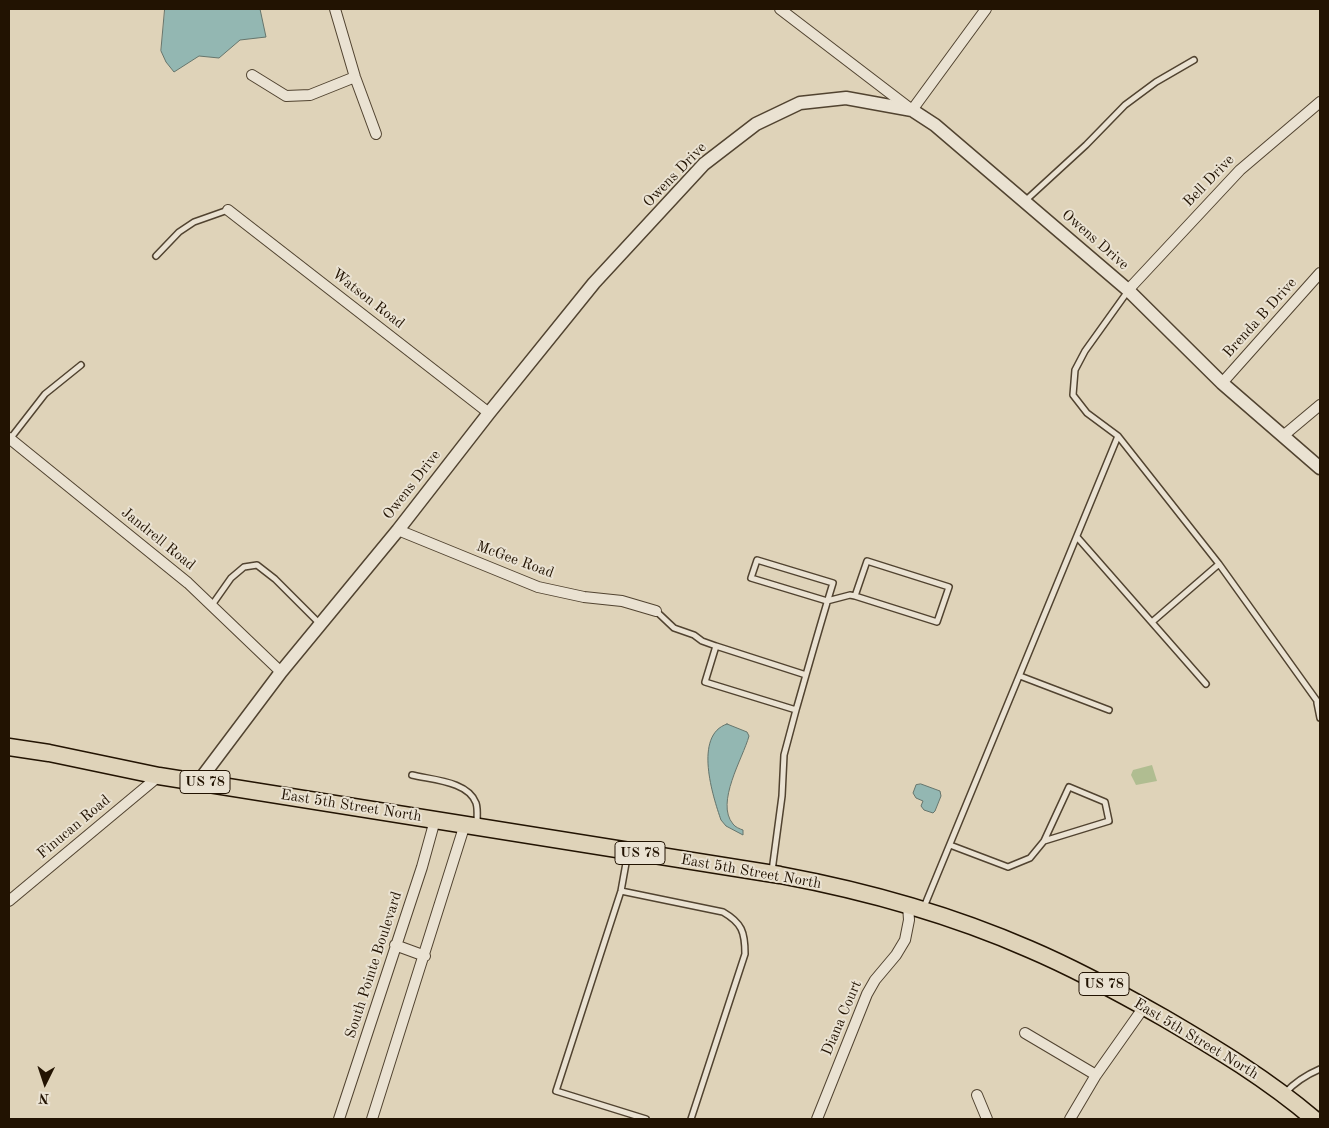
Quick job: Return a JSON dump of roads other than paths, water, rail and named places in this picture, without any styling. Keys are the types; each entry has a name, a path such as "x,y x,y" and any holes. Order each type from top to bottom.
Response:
{"main road":[{"name":"East 5th Street North","path":"9,747 49,753 159,776 772,874 837,886 916,907 991,933 1030,949 1107,986 1239,1063 1314,1119"}],"street":[{"path":"335,9 355,77 376,134"},
{"path":"780,9 912,110 986,9"},
{"path":"252,75 286,96 310,95 355,77"},
{"name":"Owens Drive","path":"199,781 281,672 398,530 594,283 704,164 756,124 800,103 846,98 912,110 935,125 1128,290 1222,383 1320,468"},
{"name":"Bell Drive","path":"1128,290 1240,170 1320,102"},
{"name":"Watson Road","path":"228,210 489,413"},
{"name":"Brenda B Drive","path":"1222,383 1320,273"},
{"path":"1283,436 1320,405"},
{"name":"Jandrell Road","path":"9,439 188,583 281,672"},
{"name":"McGee Road","path":"398,530 538,587 584,597 622,601 656,610"},
{"name":"Finucan Road","path":"9,901 159,776"},
{"name":"South Pointe Boulevard","path":"339,1119 422,868 435,820"},
{"path":"372,1119 425,956 472,825"},
{"name":"Diana Court","path":"817,1119 867,994 875,980 896,955 904,940 909,920 916,907"},
{"path":"395,945 425,956"},
{"path":"1070,1119 1096,1075 1144,1007"},
{"path":"1025,1033 1096,1075"},
{"path":"977,1095 987,1119"}],"lane":[{"path":"1024,201 1086,145 1124,105 1156,82 1194,60"},
{"path":"156,256 180,232 194,222 228,210"},
{"path":"1128,290 1085,350 1075,370 1073,395 1087,412 1118,436 1219,564 1320,705"},
{"path":"9,439 45,394 81,365"},
{"path":"916,907 950,845 1118,436"},
{"path":"1077,537 1206,684"},
{"path":"772,874 782,796 784,754 806,675 827,602 833,583 757,560 751,578 827,602 850,595 855,596 937,622 949,587 867,561 855,596"},
{"path":"1152,622 1219,564"},
{"path":"212,605 232,578 244,568 256,565 275,578 321,624"},
{"path":"656,610 674,628 694,635 702,641 806,675"},
{"path":"716,646 705,682 796,710"},
{"path":"1020,676 1109,710"},
{"path":"1316,700 1320,718"},
{"path":"412,776 452,784 465,790 477,804 472,825"},
{"path":"950,845 1008,867 1030,858 1044,840 1069,787 1105,802 1109,822 1044,840"},
{"path":"628,852 622,891 556,1091 646,1119"},
{"path":"622,891 723,912 734,919 742,928 745,954 691,1119"},
{"path":"1283,1095 1295,1082 1307,1074 1320,1069"}],"water":[{"path":"165,9 260,9 266,37 240,40 219,58 199,56 174,72 166,62 161,51"},
{"path":"727,724 747,732 749,736 732,780 727,804 728,815 734,825 743,830 743,835 726,826 721,820 710,782 708,753 711,740 717,730"},
{"path":"921,784 940,791 941,796 933,813 924,810 921,806 923,801 916,798 913,793 916,785"}]}
